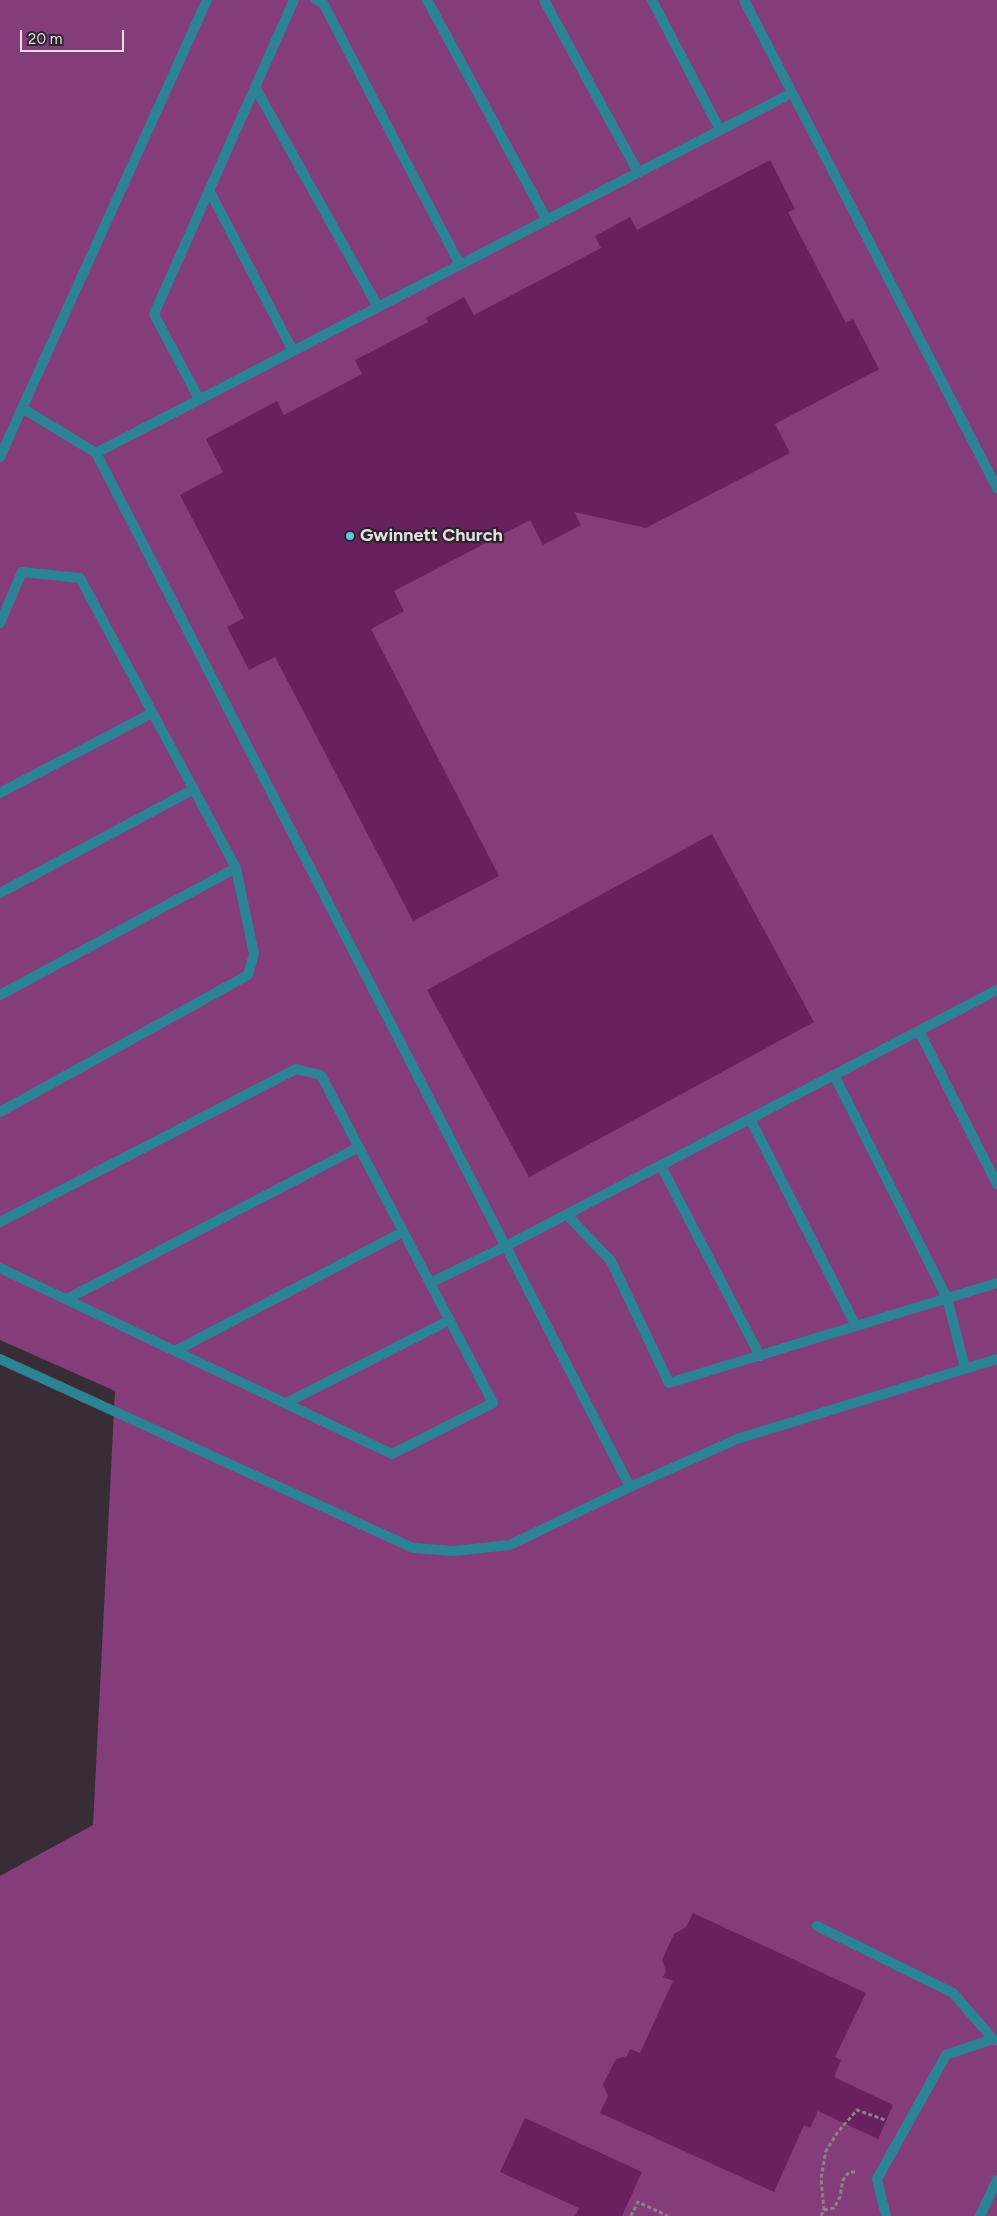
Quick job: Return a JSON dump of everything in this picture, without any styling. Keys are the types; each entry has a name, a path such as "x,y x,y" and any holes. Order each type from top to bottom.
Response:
{"lane":[{"path":"0,457 207,0"},
{"path":"199,399 154,314 294,0"},
{"path":"316,0 323,3 460,265"},
{"path":"427,0 547,220"},
{"path":"544,0 638,172"},
{"path":"652,0 720,130"},
{"path":"744,0 997,488"},
{"path":"255,87 378,307"},
{"path":"96,452 792,93"},
{"path":"209,190 293,351"},
{"path":"22,408 96,452 630,1487"},
{"path":"0,623 22,572 80,578 236,868 254,954 248,974 0,1112"},
{"path":"0,793 152,713"},
{"path":"0,893 194,789"},
{"path":"0,995 236,868"},
{"path":"430,1283 567,1215 997,990"},
{"path":"919,1031 997,1184"},
{"path":"0,1222 296,1069 321,1075 493,1403 392,1454 0,1268"},
{"path":"834,1076 947,1298 965,1368"},
{"path":"750,1119 856,1326"},
{"path":"67,1299 359,1147"},
{"path":"661,1166 760,1356"},
{"path":"567,1215 612,1261 669,1383 997,1283"},
{"path":"175,1351 403,1232"},
{"path":"286,1403 450,1320"},
{"path":"0,1359 413,1548 454,1551 510,1545 630,1487 737,1439 997,1358"},
{"path":"817,1926 953,1993 995,2040 946,2056 877,2179 886,2216"},
{"path":"980,2216 997,2180"}],"path":[{"path":"821,2216 824,2210 821,2178 826,2151 837,2133 857,2110 886,2121"},
{"path":"824,2210 834,2208 840,2197 843,2180 849,2172 880,2173"},
{"path":"631,2216 638,2202 668,2216"}],"shaded area":[{"path":"0,0 997,0 997,2216 0,2216 0,1876 93,1825 115,1391 0,1340"}],"building":[{"name":"Gwinnett Church","path":"770,160 795,209 788,212 846,323 853,319 879,369 775,424 790,453 646,528 574,512 581,525 543,545 530,520 394,591 404,611 371,629 499,876 413,921 275,657 249,670 227,627 244,618 180,495 223,472 206,439 277,401 284,415 362,374 355,360 428,322 426,318 464,297 474,315 601,248 595,236 630,217 637,230"},
{"path":"712,834 814,1022 529,1177 427,990"},
{"path":"693,1913 866,1993 835,2057 841,2060 834,2077 893,2105 878,2139 818,2111 810,2128 804,2125 774,2192 600,2113 608,2096 603,2084 616,2059 627,2056 630,2049 640,2053 673,1981 663,1977 666,1971 662,1960 674,1934 686,1927"},
{"path":"525,2118 642,2172 622,2216 575,2216 579,2208 500,2172"}],"place":[{"name":"Gwinnett Church","path":"350,536"}]}
